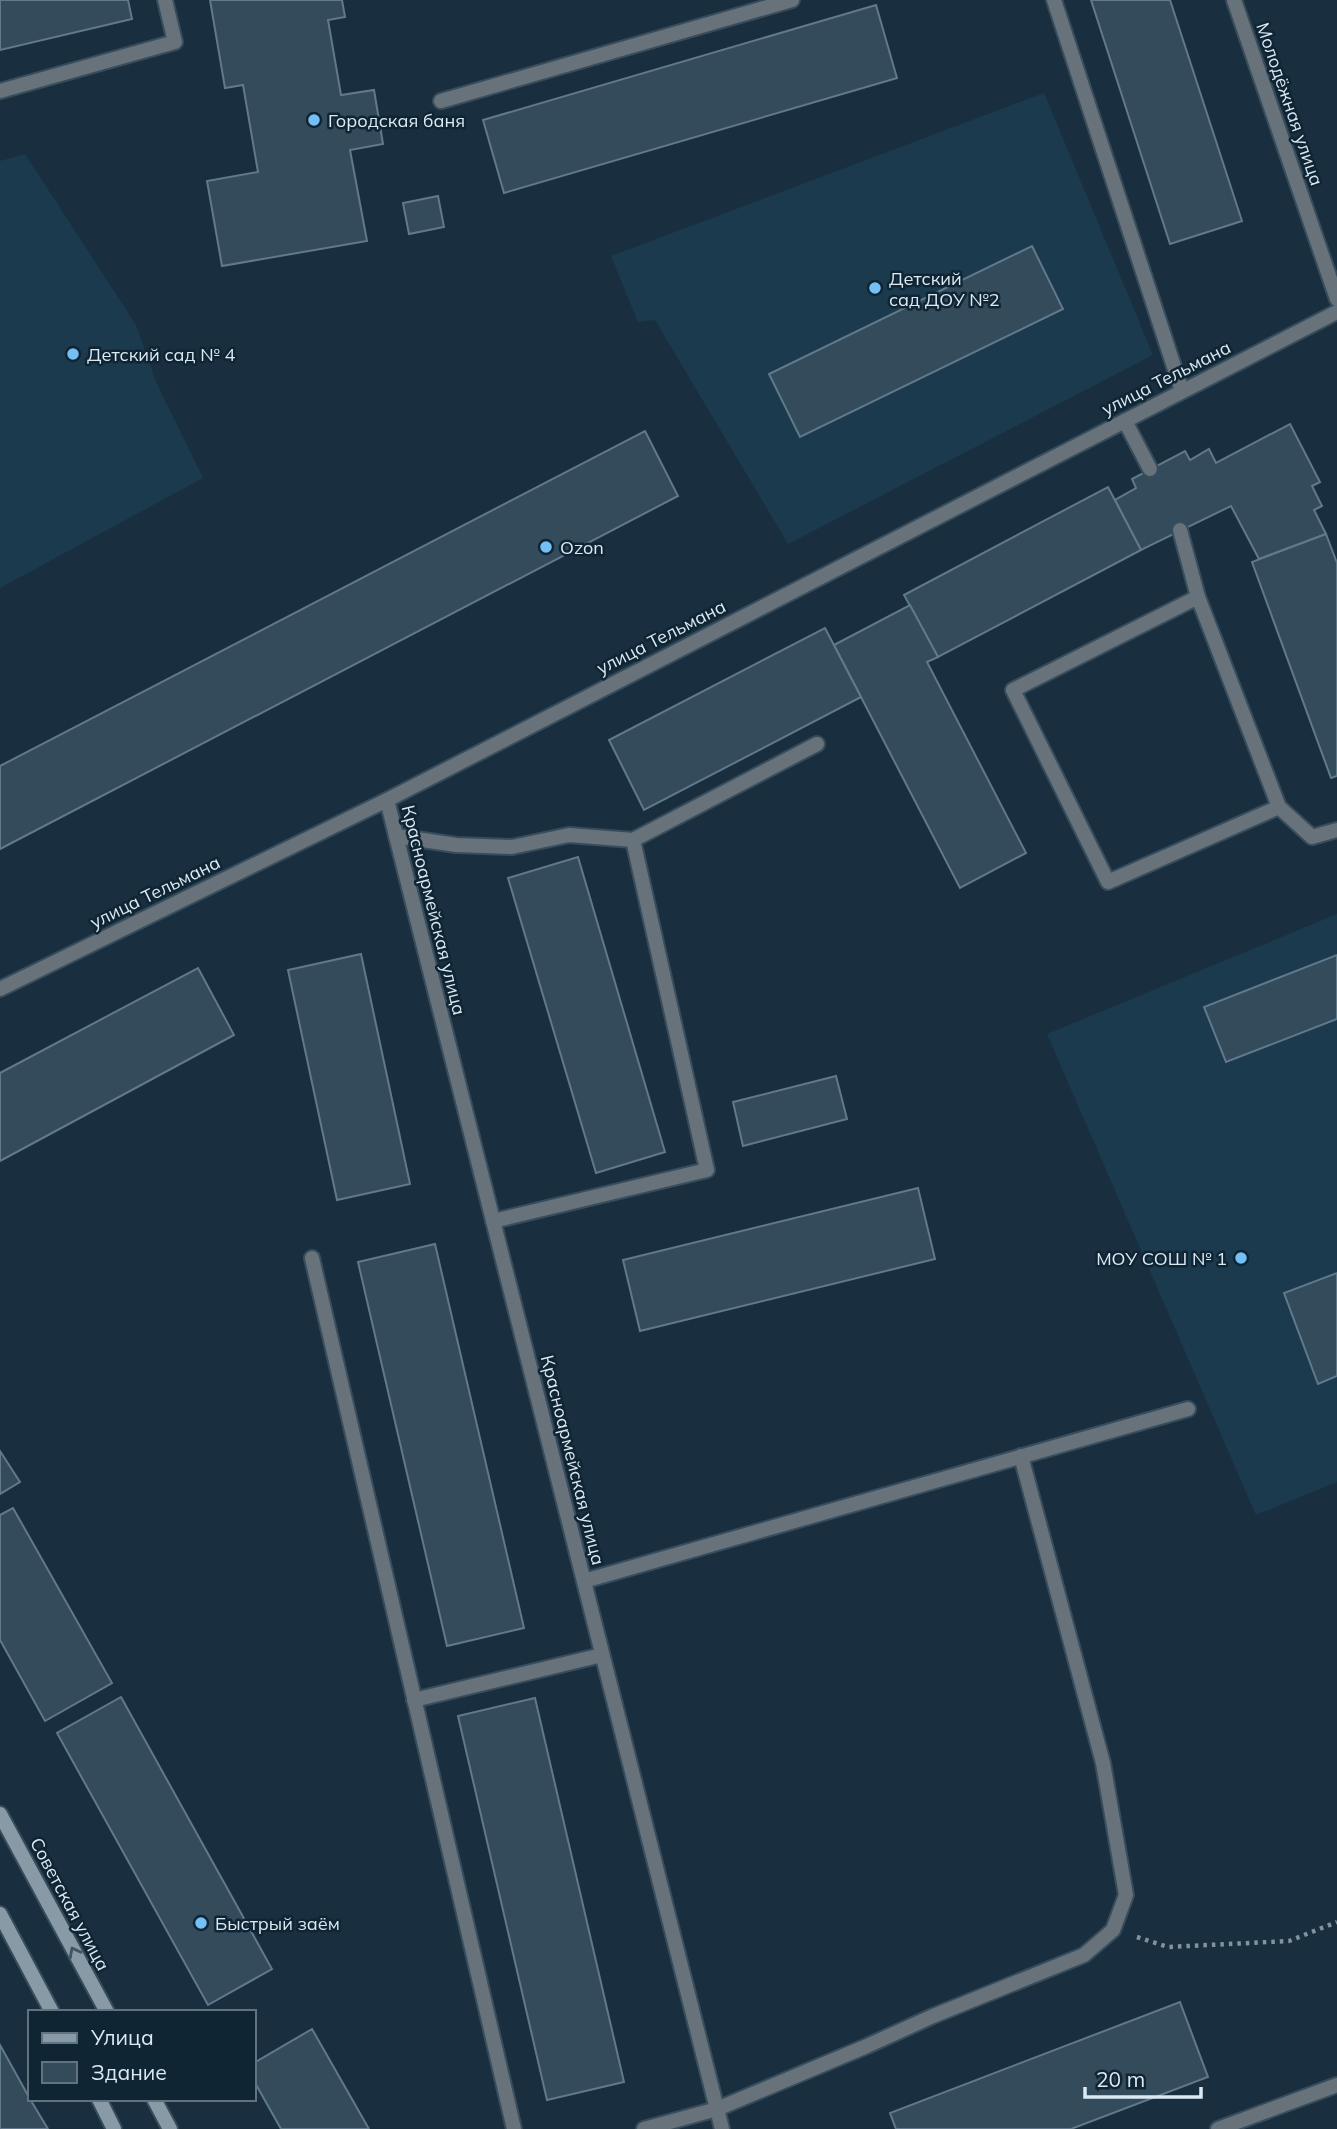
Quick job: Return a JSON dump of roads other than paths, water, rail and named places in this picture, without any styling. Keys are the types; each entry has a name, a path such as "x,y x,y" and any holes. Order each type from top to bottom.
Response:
{"main road":[{"name":"Советская улица","path":"0,1814 106,2010"},
{"path":"0,1914 51,2010"},
{"path":"100,2101 114,2129"},
{"path":"155,2101 170,2129"}],"street":[{"path":"0,91 175,42 164,0"},
{"path":"441,101 792,0"},
{"path":"1054,0 1182,391"},
{"name":"Молодёжная улица","path":"1234,0 1337,299"},
{"name":"улица Тельмана","path":"0,989 387,800 1337,312"},
{"path":"1125,421 1150,469"},
{"path":"1180,530 1198,597 1279,807 1312,837 1337,830"},
{"path":"1198,597 1013,690 1108,882 1279,807"},
{"path":"396,836 456,845 512,848 569,835 633,840 817,744"},
{"name":"Красноармейская улица","path":"387,800 722,2129"},
{"path":"493,1221 708,1170 633,840"},
{"path":"312,1258 514,2129"},
{"path":"584,1581 1188,1409"},
{"path":"644,2129 717,2109 933,2016 1084,1955 1113,1930 1126,1895 1103,1763 1021,1457"},
{"path":"414,1700 603,1655"},
{"path":"1218,2129 1337,2085"}],"place":[{"name":"Городская баня","path":"314,120"},
{"name":"Детский сад ДОУ №2","path":"875,288"},
{"name":"Детский сад № 4","path":"73,354"},
{"name":"Ozon","path":"546,547"},
{"name":"МОУ СОШ № 1","path":"1241,1258"},
{"name":"Быстрый заём","path":"201,1923"}]}
